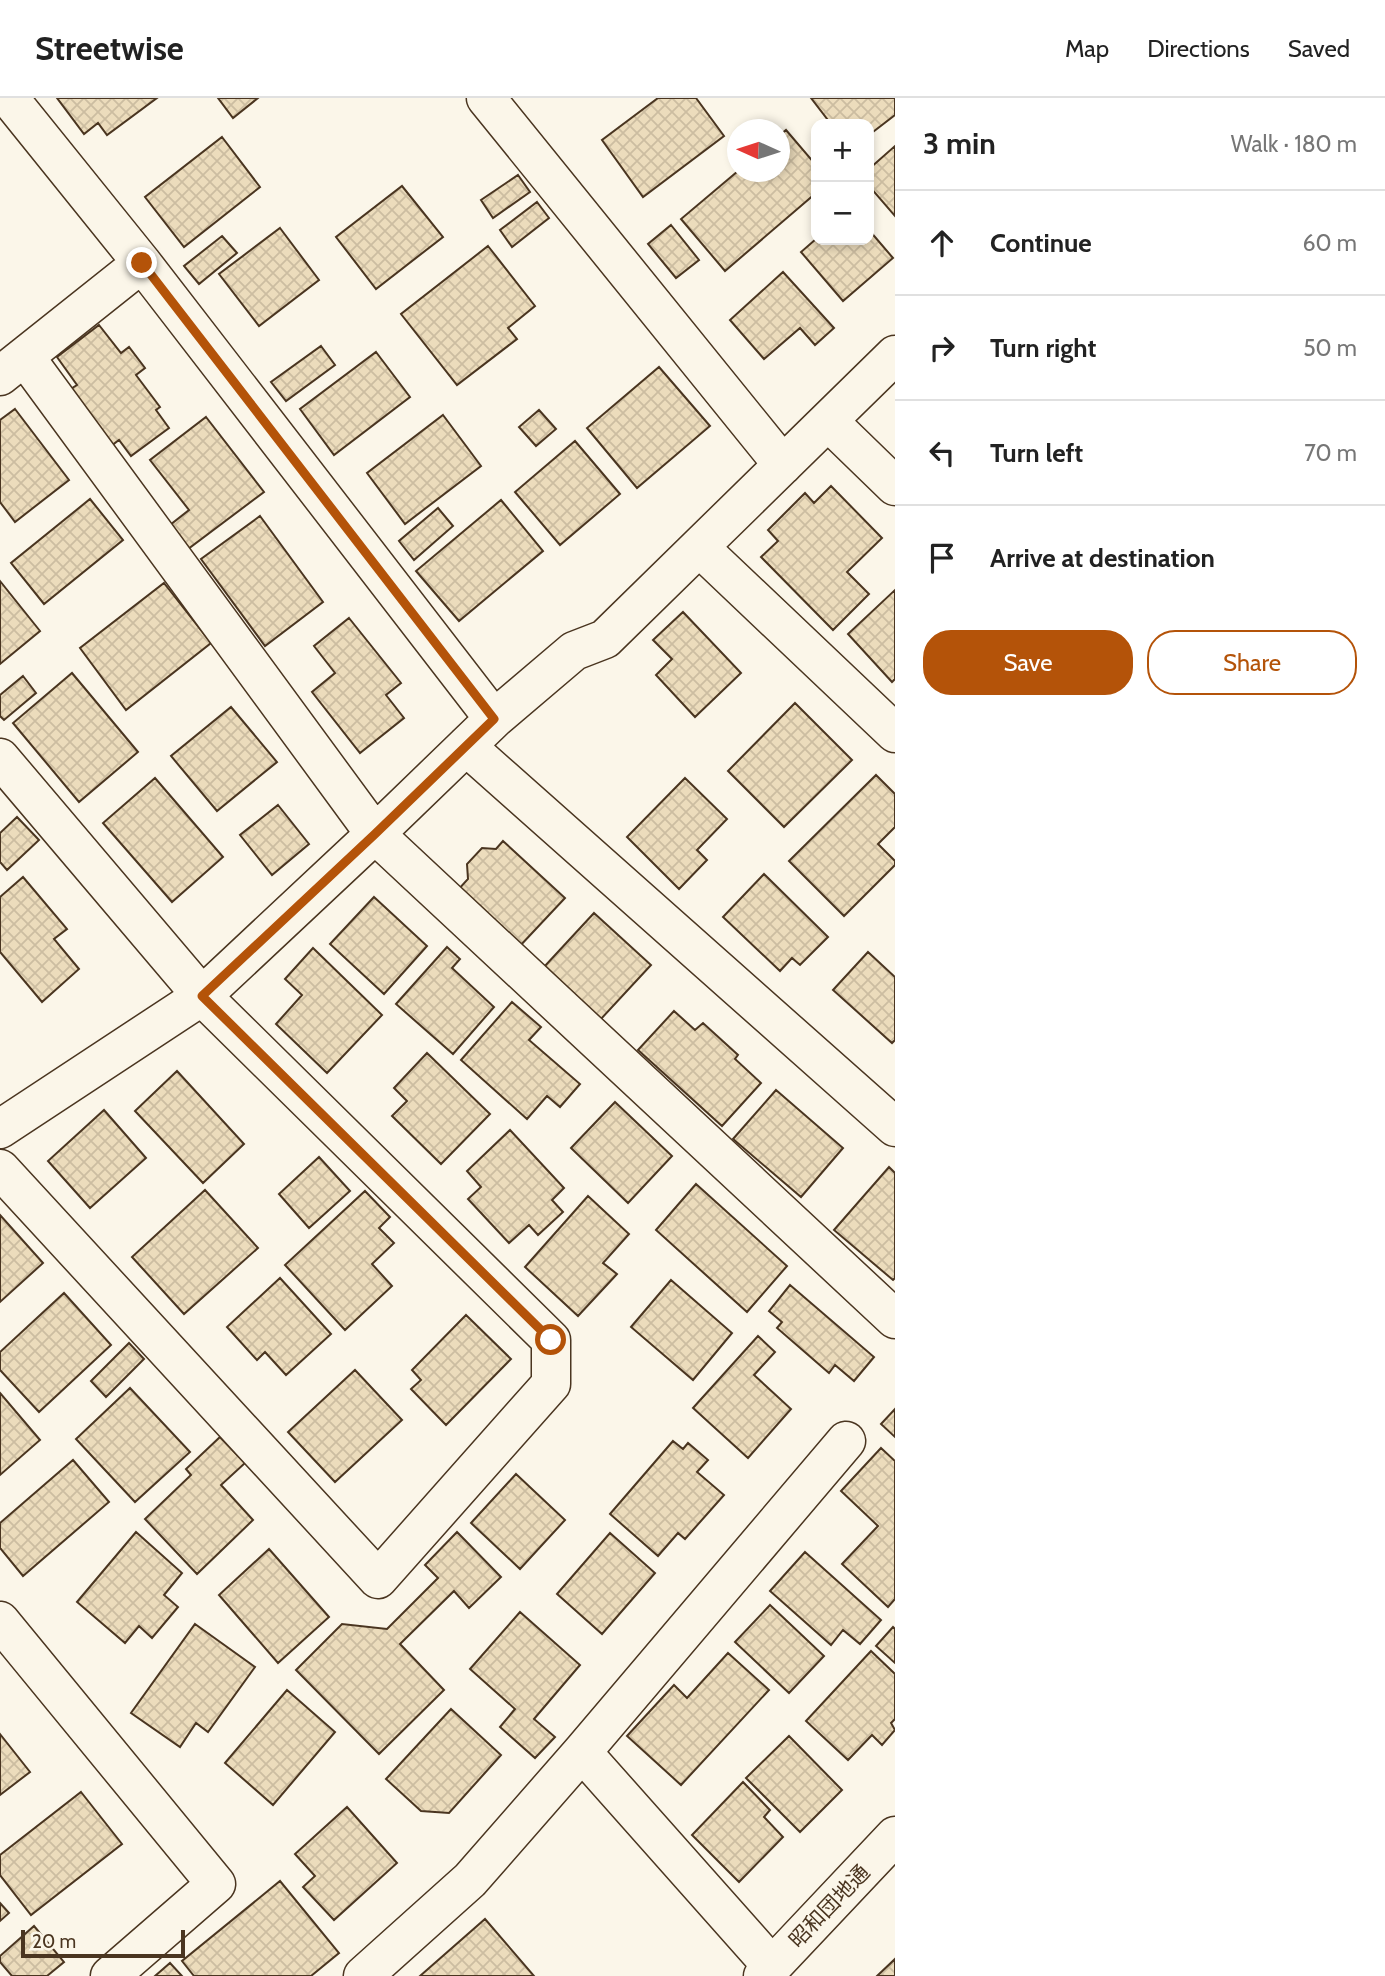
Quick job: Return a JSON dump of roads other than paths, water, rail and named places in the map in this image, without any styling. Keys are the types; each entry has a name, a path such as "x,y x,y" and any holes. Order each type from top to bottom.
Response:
{"street":[{"path":"9,98 142,263 494,719"},
{"path":"486,98 783,465"},
{"path":"142,263 12,367 375,834 895,1319"},
{"path":"0,1129 202,996 494,719 574,650 605,639 895,355"},
{"path":"828,421 895,486"},
{"path":"699,547 895,733"},
{"path":"466,746 895,1127"},
{"path":"0,758 202,996 551,1340 551,1384 378,1578 0,1170"},
{"path":"363,1976 471,1880 846,1441"},
{"path":"0,1621 216,1884 110,1976"},
{"path":"582,1752 767,1971"},
{"name":"昭和団地通","path":"767,1971 895,1836"}]}
